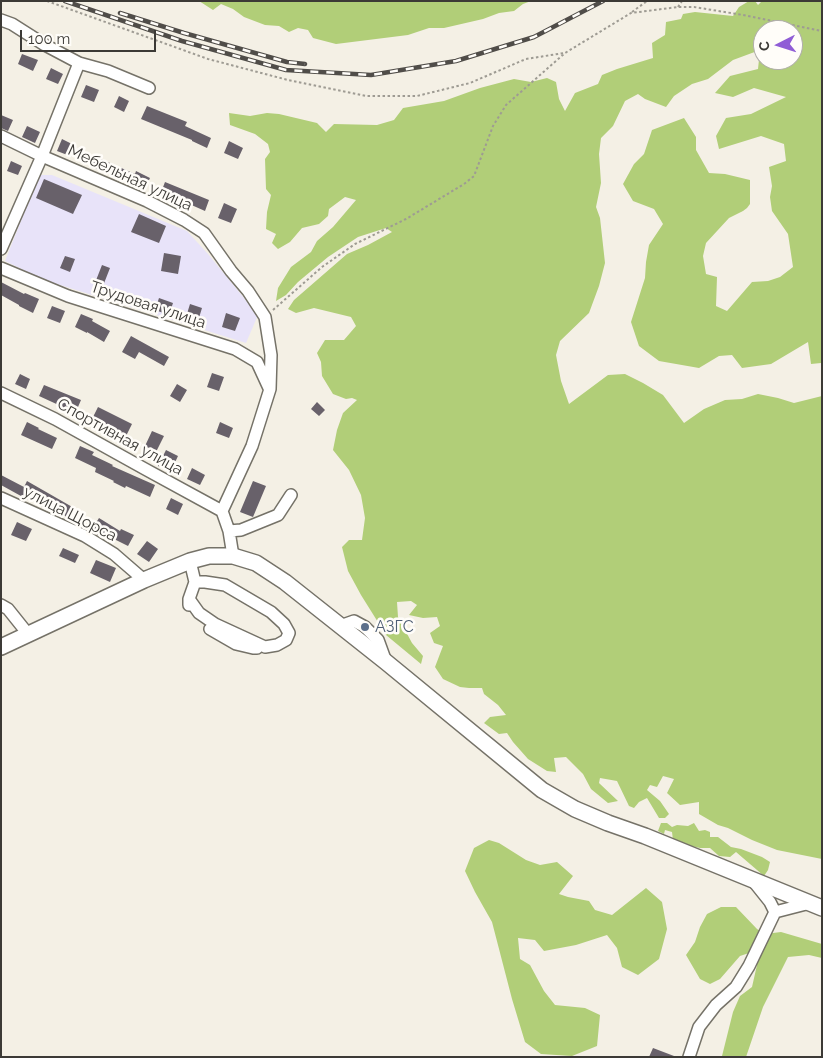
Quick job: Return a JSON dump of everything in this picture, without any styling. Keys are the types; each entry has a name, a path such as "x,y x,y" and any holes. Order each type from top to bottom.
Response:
{"main road":[{"path":"1,647 144,580 190,561 209,556 233,556 256,563 285,582 386,662 542,790 575,809 608,823 645,836 816,906"}],"street":[{"path":"1,20 12,24 45,45 80,63 108,71 149,88"},
{"path":"1,249 80,63"},
{"name":"Мебельная улица","path":"1,136 42,156 147,201 184,220 204,233 248,291 265,317"},
{"name":"Трудовая улица","path":"1,268 68,296 235,349 256,362 270,389"},
{"path":"233,556 229,531 222,511 252,446 270,389 271,355 265,317"},
{"name":"Спортивная улица","path":"1,393 55,419 222,511"},
{"path":"229,531 240,530 278,515 291,495"},
{"name":"улица Щорса","path":"1,498 85,536 114,554 144,580"},
{"path":"190,561 195,582 189,599 199,613 215,624 265,647 278,645 286,640 289,633 284,624 271,612 225,585 195,582"},
{"path":"1,605 8,609 28,634"},
{"path":"751,879 762,890 775,912"},
{"path":"775,912 816,906"},
{"path":"689,1057 699,1027 716,1005 736,987 749,966 775,912"}],"path":[{"path":"47,1 208,58 288,80 366,96 417,96 470,83 526,60 565,53"},
{"path":"265,317 322,267 355,244 406,219 474,176 493,126 506,105 565,53 631,13 647,1"},
{"path":"678,7 682,1"},
{"path":"631,13 678,7 694,7 822,31"}],"shaded area":[{"path":"39,175 52,175 187,231 258,315 246,343 44,280 5,261"}],"green space":[{"path":"199,1 531,1 514,11 499,13 483,19 444,28 429,28 408,35 336,44 313,38 308,30 298,28 289,32 279,26 265,25 244,17 233,9 221,4 213,10"},
{"path":"749,1 755,1 758,5 762,1 822,1 821,363 811,364 808,342 771,364 742,368 732,355 719,356 699,368 659,361 639,346 631,322 645,278 649,245 663,224 654,209 633,201 623,184 634,164 644,154 652,130 684,118 696,137 696,150 709,173 725,174 750,180 750,204 743,211 729,218 706,243 703,256 706,274 717,277 716,306 727,311 752,282 768,281 780,277 793,267 788,234 772,211 770,197 772,186 769,167 786,161 784,144 761,136 719,149 716,136 726,118 751,114 786,97 754,88 733,97 715,93 730,76 754,70 803,70 803,20 753,20 753,53 733,60 708,79 692,84 674,96 666,107 645,99 638,94 625,101 613,126 601,138 599,154 601,183 596,207 600,218 605,263 599,286 589,313 560,341 556,355 561,381 569,404 608,375 625,374 663,395 684,423 704,409 725,400 742,399 758,394 794,403 822,396 822,859 777,850 718,825 699,814 699,802 680,805 667,793 674,779 663,776 657,787 650,785 647,790 660,801 669,814 665,818 659,818 647,798 639,802 634,808 629,806 617,781 600,778 599,783 618,801 608,803 591,789 583,774 566,757 554,758 556,772 547,771 528,759 507,733 499,734 484,723 490,717 506,715 498,705 484,694 482,688 460,687 443,679 435,667 443,646 434,643 430,633 440,626 437,617 423,618 409,615 417,605 411,601 397,602 398,617 412,643 423,656 421,664 386,635 348,571 342,547 349,540 362,540 365,518 361,495 349,470 333,450 343,413 357,400 352,398 346,399 333,394 322,376 321,362 317,353 325,340 344,340 356,326 351,317 314,308 296,313 288,309 294,300 347,254 392,232 386,228 358,237 328,257 298,282 286,295 276,301 278,288 291,267 311,252 317,241 333,227 356,200 345,197 329,209 328,216 319,224 302,228 290,242 278,249 272,243 276,234 266,229 271,195 266,189 265,159 270,152 268,144 255,134 230,125 229,113 250,116 267,113 279,114 317,123 326,132 334,124 377,125 394,120 403,108 444,101 480,88 514,79 531,82 547,78 556,82 559,99 565,111 575,93 598,84 602,75 653,58 652,43 665,35 666,22 681,19 683,14 695,12 733,16 739,7"},
{"path":"661,823 667,823 672,827 677,825 688,826 694,823 699,831 705,830 710,832 710,837 718,837 731,847 762,857 770,862 768,870 764,876 736,852 730,857 719,856 710,848 700,848 673,840 672,832 665,830 664,834 658,831"},
{"path":"489,840 499,843 526,860 540,865 557,862 573,876 559,894 589,901 595,910 612,915 646,888 662,902 667,929 659,959 638,975 622,967 617,948 607,935 576,945 544,951 535,940 518,938 520,959 530,965 544,991 555,1005 585,1008 600,1015 597,1046 572,1056 541,1054 525,1042 492,922 465,871 474,848"},
{"path":"721,907 736,907 757,929 765,934 781,932 822,944 822,958 809,955 788,957 763,1007 746,1057 722,1056 733,1012 740,996 752,987 757,965 755,951 740,956 720,979 710,984 700,979 686,955 695,942 707,914"}],"building":[{"path":"22,54 38,60 33,71 18,64"},
{"path":"51,68 63,74 58,84 46,79"},
{"path":"86,85 99,90 94,102 81,97"},
{"path":"119,96 129,101 124,112 114,107"},
{"path":"147,106 187,122 185,126 211,138 207,148 141,119"},
{"path":"1,115 13,120 8,131 1,128"},
{"path":"27,126 40,132 35,143 22,137"},
{"path":"62,139 74,145 70,156 57,151"},
{"path":"229,141 243,148 238,159 224,153"},
{"path":"94,156 135,174 136,171 150,178 145,189 90,166"},
{"path":"11,161 22,166 18,175 7,171"},
{"path":"44,179 82,195 73,214 36,198"},
{"path":"165,182 209,200 205,211 178,199 176,202 160,195"},
{"path":"224,203 237,209 231,223 218,218"},
{"path":"139,214 166,226 159,243 131,232"},
{"path":"164,253 181,256 178,274 161,271"},
{"path":"65,256 75,259 70,272 60,268"},
{"path":"102,265 110,268 101,291 93,288"},
{"path":"1,282 24,294 39,299 33,313 1,295"},
{"path":"159,298 173,303 169,315 155,310"},
{"path":"190,304 202,308 198,321 186,317"},
{"path":"52,306 65,311 60,323 47,318"},
{"path":"226,313 240,318 235,331 222,327"},
{"path":"81,314 93,319 92,321 110,331 104,342 75,327"},
{"path":"131,336 169,357 164,366 139,352 135,359 122,352"},
{"path":"212,373 224,377 219,391 207,387"},
{"path":"20,374 30,379 26,389 15,384"},
{"path":"177,384 187,390 180,402 170,396"},
{"path":"44,385 81,400 75,414 39,396"},
{"path":"317,402 325,410 319,416 311,409"},
{"path":"98,407 132,424 125,438 92,419"},
{"path":"27,422 57,438 52,449 21,435"},
{"path":"220,422 233,428 229,438 216,433"},
{"path":"152,431 164,436 156,452 145,446"},
{"path":"80,446 94,452 92,455 112,466 155,485 150,497 113,482 95,472 96,468 75,458"},
{"path":"166,450 178,456 171,471 158,466"},
{"path":"192,468 205,475 200,485 187,479"},
{"path":"1,475 24,487 27,481 81,512 75,522 53,509 52,512 1,485"},
{"path":"253,481 266,486 253,517 240,512"},
{"path":"171,498 183,504 178,515 166,509"},
{"path":"99,518 120,531 121,529 134,535 128,546 106,535 104,538 91,531"},
{"path":"17,522 32,529 26,541 11,535"},
{"path":"147,541 158,549 149,562 137,554"},
{"path":"63,548 79,555 75,563 59,556"},
{"path":"96,560 116,568 110,582 90,573"},
{"path":"653,1048 674,1056 649,1057"}],"railway":[{"path":"65,1 182,41 286,70 371,75 456,61 534,37 603,1"},
{"path":"120,13 287,62 305,64"}],"place":[{"name":"АЗГС","path":"365,627"}]}
